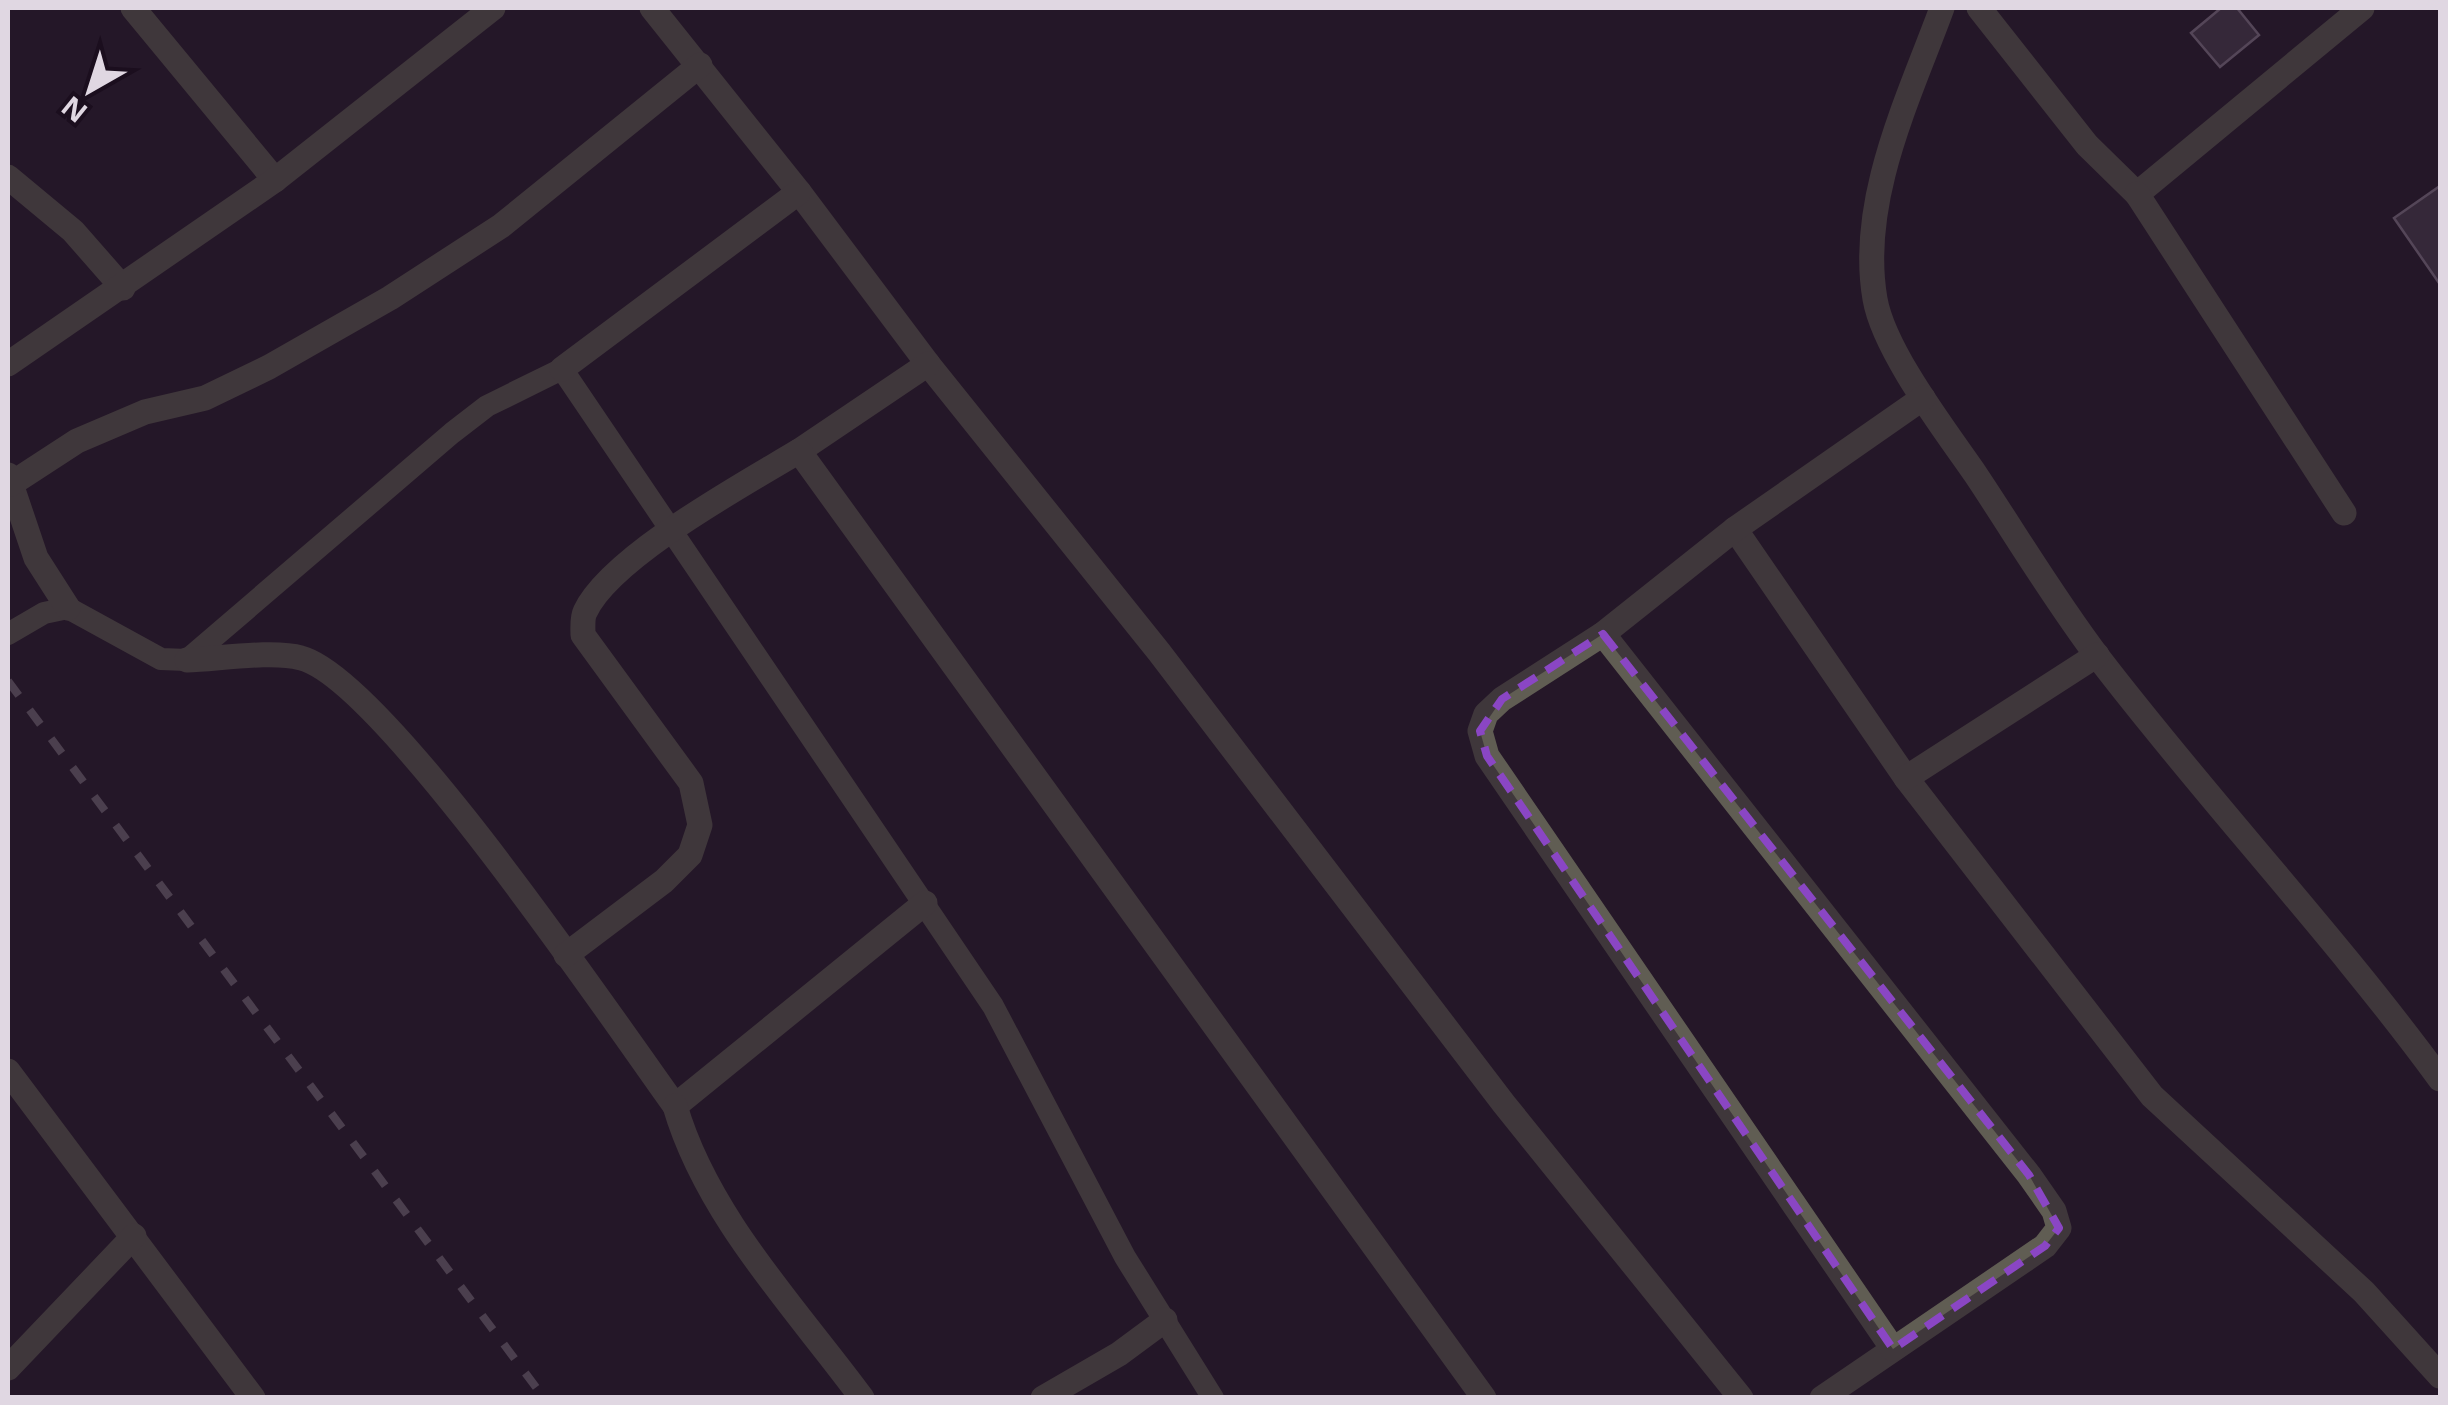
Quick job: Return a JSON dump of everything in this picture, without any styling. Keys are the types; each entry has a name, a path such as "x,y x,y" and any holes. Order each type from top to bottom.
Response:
{"street":[{"path":"132,8 275,180"},
{"path":"8,364 275,180 493,8"},
{"path":"652,8 800,192 928,364 1159,652 1504,1104 1741,1398"},
{"path":"1942,8 1878,199 1872,252 1875,302 1923,398 2096,655 2391,1012 2440,1080"},
{"path":"1979,8 2088,144 2137,194 2344,513"},
{"path":"2137,194 2362,8"},
{"path":"68,608 36,558 9,480 77,441 145,412 205,398 269,368 390,298 501,226 700,66"},
{"path":"8,177 73,231 123,288"},
{"path":"562,368 800,192"},
{"path":"566,955 664,881 690,855 700,825 691,782 583,635 584,614 605,586 669,530 799,451 928,364"},
{"path":"1893,1349 1487,756 1480,731 1486,714 1603,634 1734,529 1923,398"},
{"path":"799,451 1484,1398"},
{"path":"1734,529 1906,778 2152,1096 2364,1292 2440,1376"},
{"path":"1603,634 2054,1211 2059,1228 2045,1246 1822,1398"},
{"path":"1906,778 2096,655"},
{"path":"187,660 300,657 331,671 447,796 675,1106 686,1143 709,1189 862,1398"},
{"path":"675,1106 925,903"},
{"path":"8,1071 253,1398"},
{"path":"8,1368 134,1236"},
{"path":"1044,1398 1120,1354 1165,1320"}],"lane":[{"path":"8,634 44,613 68,608 161,658 187,660 452,432 487,406 562,368 993,1006 1125,1256 1213,1398"}],"highlighted area":[{"path":"1603,634 2029,1175 2059,1228 2045,1246 1893,1349 1487,756 1480,731 1502,699"}],"building":[{"path":"2221,8 2237,8 2259,35 2220,67 2191,33"},
{"path":"2440,186 2440,283 2439,283 2394,218"}],"railway":[{"path":"8,681 544,1398"}]}
